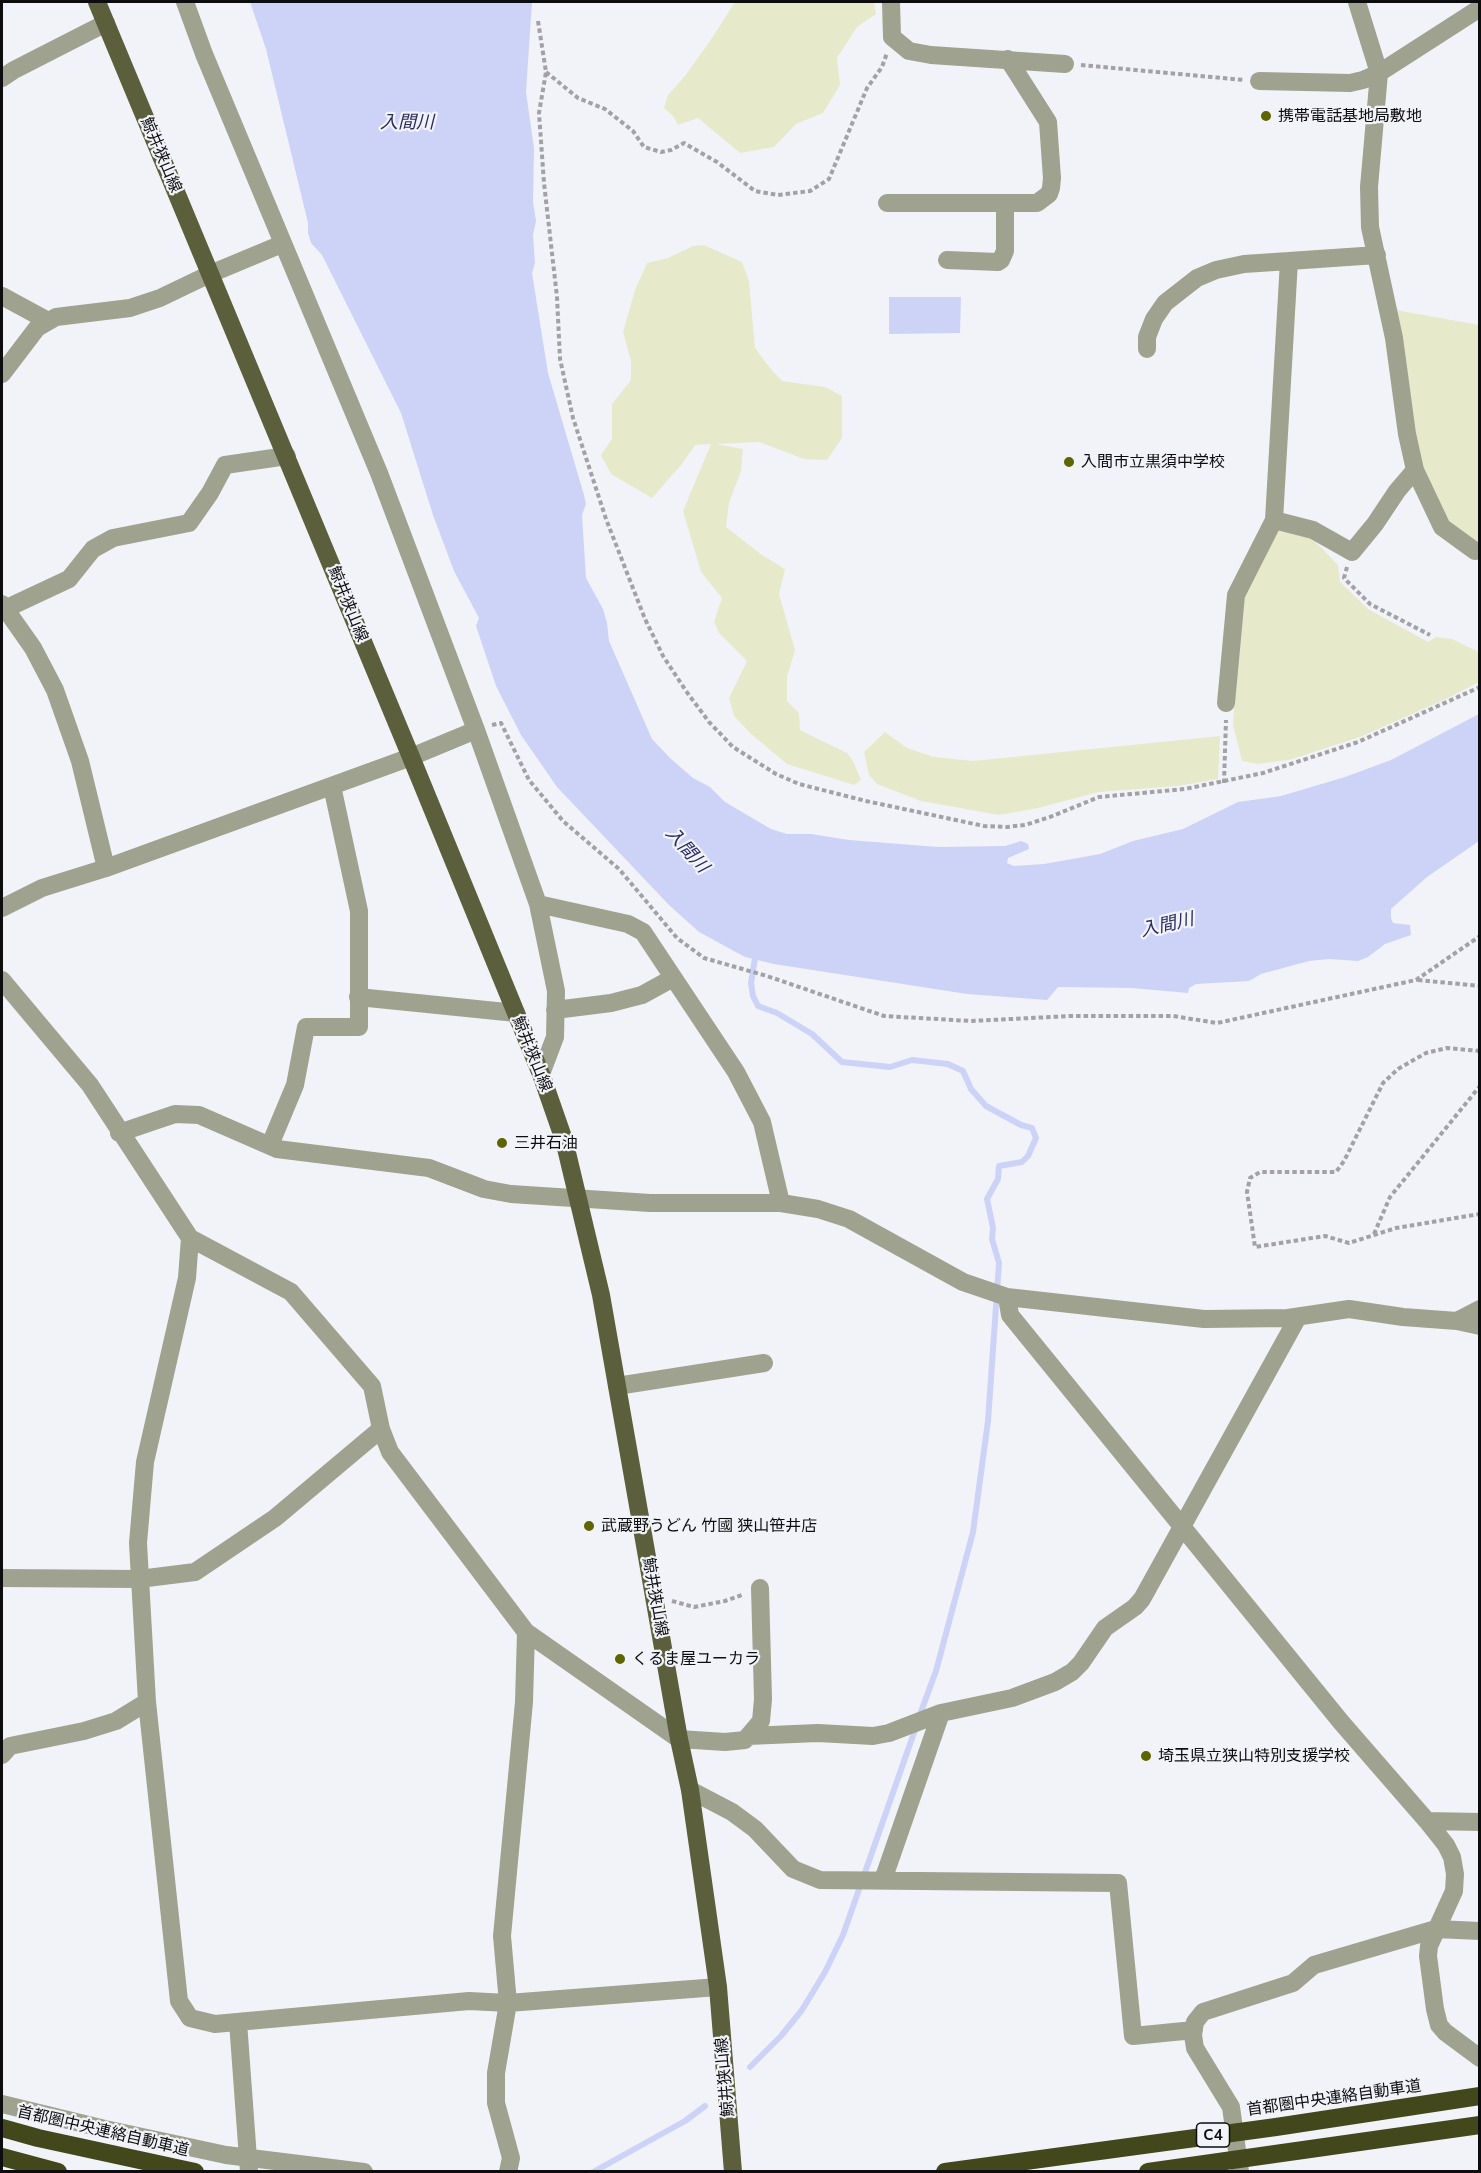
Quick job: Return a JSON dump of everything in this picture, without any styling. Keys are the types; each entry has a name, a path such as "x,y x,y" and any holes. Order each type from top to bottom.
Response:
{"highway":[{"name":"首都圏中央連絡自動車道","path":"945,2172 1276,2127 1479,2096"},
{"name":"C4","path":"1148,2172 1479,2125"},
{"name":"首都圏中央連絡自動車道","path":"2,2128 195,2172"},
{"path":"2,2157 58,2172"}],"main road":[{"name":"鯨井狭山線","path":"97,2 411,757 541,1074 564,1140 602,1295 679,1739 690,1790 718,1987 734,2172"}],"street":[{"path":"185,2 282,244 379,473 476,730 538,904 556,991 555,1037 541,1074"},
{"path":"891,2 892,37 909,51 931,55 1065,64"},
{"path":"1356,2 1379,73 1370,187 1370,227 1394,338 1407,434 1415,470 1442,527 1475,551"},
{"path":"1259,81 1350,83 1379,73 1479,8"},
{"path":"2,78 14,69 106,23"},
{"path":"887,203 1037,203 1049,194 1052,188 1052,178 1048,122 1008,59"},
{"path":"947,260 998,262 1001,260 1005,251 1005,203"},
{"path":"2,374 37,328 56,317 130,308 160,298 282,244"},
{"path":"1147,349 1147,337 1154,319 1165,303 1197,278 1216,270 1244,264 1377,255"},
{"path":"1226,703 1236,595 1274,520 1289,261"},
{"path":"2,296 48,321"},
{"path":"106,868 80,761 55,690 33,648 3,607 69,579 93,549 113,538 189,523 210,493 225,465 287,456"},
{"path":"1274,520 1313,531 1352,552 1415,470"},
{"path":"2,908 42,888 106,868 332,786 476,730"},
{"path":"270,1145 295,1085 306,1027 359,1027 358,911 332,786"},
{"path":"538,904 628,924 643,932 736,1072 762,1122 781,1203"},
{"path":"555,1010 611,1004 642,996 673,978"},
{"path":"2,980 90,1085 119,1133 190,1238 291,1292 372,1386 381,1429 390,1452 526,1632 679,1739 725,1742 745,1740 761,1721 763,1699 760,1588"},
{"path":"358,997 516,1013"},
{"path":"119,1133 175,1114 199,1115 277,1149 429,1168 484,1189 511,1194 650,1203 781,1203 818,1209 849,1219 963,1282 1007,1297 1204,1319 1298,1317 1349,1309 1403,1317 1457,1321 1479,1326"},
{"path":"190,1238 187,1278 146,1462 138,1543 147,1701 179,2001 190,2018 215,2024 469,2001 508,2003 718,1987"},
{"path":"1007,1297 1010,1315 1341,1722 1427,1821 1452,1857 1455,1874 1454,1891 1429,1946 1428,1956 1435,2009 1439,2025 1445,2032 1479,2058"},
{"path":"1457,1321 1479,1309"},
{"path":"748,1736 818,1733 873,1736 889,1733 941,1713 1012,1698 1054,1683 1072,1672 1081,1663 1105,1628 1126,1615 1142,1599 1298,1317"},
{"path":"618,1386 764,1363"},
{"path":"2,1578 139,1579 195,1572 275,1518 381,1429"},
{"path":"507,2172 511,2158 496,2103 496,2083 508,2003 502,1935 524,1702 526,1632"},
{"path":"2,1755 10,1746 84,1731 116,1721 147,1701"},
{"path":"868,1880 941,1713"},
{"path":"690,1790 732,1812 755,1829 793,1869 805,1876 820,1880 1118,1883 1133,2036 1194,2030"},
{"path":"1427,1821 1479,1822"},
{"path":"1240,2172 1231,2106 1195,2048 1194,2030 1203,2012 1293,1983 1314,1965 1436,1929 1479,1931"},
{"path":"238,2022 248,2165"},
{"path":"2,2104 248,2165 364,2172"}],"path":[{"path":"538,21 546,72 539,113 543,172 557,297 560,359 573,418 606,519 645,619 663,656 709,722 733,747 776,774 799,784 984,826 1007,827 1024,825 1099,797 1185,789 1224,783 1263,773 1358,742 1479,687"},
{"path":"546,72 578,98 605,109 633,131 644,147 661,152 684,143 717,162 755,191 778,195 810,191 829,179 867,88 882,67 892,37"},
{"path":"1065,64 1259,81"},
{"path":"1352,552 1344,578 1370,604 1430,635"},
{"path":"1224,783 1226,703"},
{"path":"476,730 501,723 529,780 563,821 619,869 677,938 704,958 767,976 884,1016 971,1021 1071,1016 1173,1016 1217,1023 1416,980 1479,986"},
{"path":"1416,980 1479,936"},
{"path":"1479,1051 1447,1048 1426,1053 1398,1069 1383,1083 1344,1161 1336,1172 1260,1172 1250,1178 1247,1192 1255,1247 1325,1236 1349,1244 1396,1228 1479,1214"},
{"path":"1374,1235 1390,1197 1479,1086"},
{"path":"654,1594 694,1607 725,1601 760,1588"}],"green space":[{"path":"735,2 874,2 876,14 857,27 837,58 840,85 823,113 796,124 774,147 740,153 698,118 678,125 674,117 664,108 668,95 685,76"},
{"path":"704,245 742,262 749,281 755,348 770,368 782,381 825,387 842,396 842,438 827,460 804,459 759,442 716,444 743,449 741,471 729,503 726,527 762,555 785,569 779,594 795,650 787,677 787,701 799,713 800,730 847,753 861,780 854,785 787,764 750,733 734,716 729,698 747,661 719,633 714,622 722,598 701,572 683,511 711,444 695,445 682,464 652,498 611,474 601,455 612,439 612,404 631,380 631,361 623,332 635,290 647,263 668,258 693,246"},
{"path":"1396,310 1479,325 1479,549 1443,524 1419,463"},
{"path":"1277,528 1311,537 1338,565 1340,582 1368,609 1428,642 1436,637 1452,639 1479,652 1479,682 1360,737 1289,760 1257,764 1242,761 1233,725 1241,597"},
{"path":"885,732 907,748 934,757 973,761 1220,736 1218,779 1178,786 1099,792 1038,808 999,815 921,801 877,784 869,775 864,752"}],"water":[{"name":"入間川","path":"250,2 532,2 526,92 534,148 533,202 536,221 533,235 535,263 532,273 548,373 586,504 582,515 586,578 603,609 609,641 652,739 693,778 710,787 725,802 771,829 787,834 811,834 849,840 938,847 1005,846 1021,841 1028,844 1029,849 1008,858 1007,863 1014,866 1044,864 1100,854 1133,841 1183,829 1238,802 1281,796 1345,777 1391,760 1479,714 1479,841 1427,877 1391,909 1393,923 1410,925 1411,935 1385,944 1368,957 1358,961 1329,959 1309,961 1261,974 1249,981 1196,984 1189,988 1188,993 1132,988 1058,987 1047,1000 967,994 774,964 745,957 699,932 669,905 557,787 521,735 496,686 476,626 479,618 454,571 433,515 401,413 322,255 311,243 266,49"},
{"path":"889,297 961,297 960,333 889,334"}],"waterway":[{"path":"756,952 751,983 753,996 758,1006 777,1013 812,1034 842,1062 890,1067 912,1060 948,1064 963,1071 971,1089 986,1106 1021,1125 1032,1128 1036,1138 1028,1156 1022,1162 999,1166 998,1179 987,1199 993,1228 992,1239 999,1263 988,1421 973,1532 936,1671 919,1717"},
{"path":"750,2067 781,2036 802,2010 825,1972 843,1935 916,1727"},
{"path":"593,2172 685,2121 705,2106"}],"place":[{"name":"携帯電話基地局敷地","path":"1266,116"},
{"name":"入間市立黒須中学校","path":"1069,462"},
{"name":"三井石油","path":"502,1143"},
{"name":"武蔵野うどん 竹國 狭山笹井店","path":"589,1526"},
{"name":"くるま屋ユーカラ","path":"620,1659"},
{"name":"埼玉県立狭山特別支援学校","path":"1146,1756"}]}
